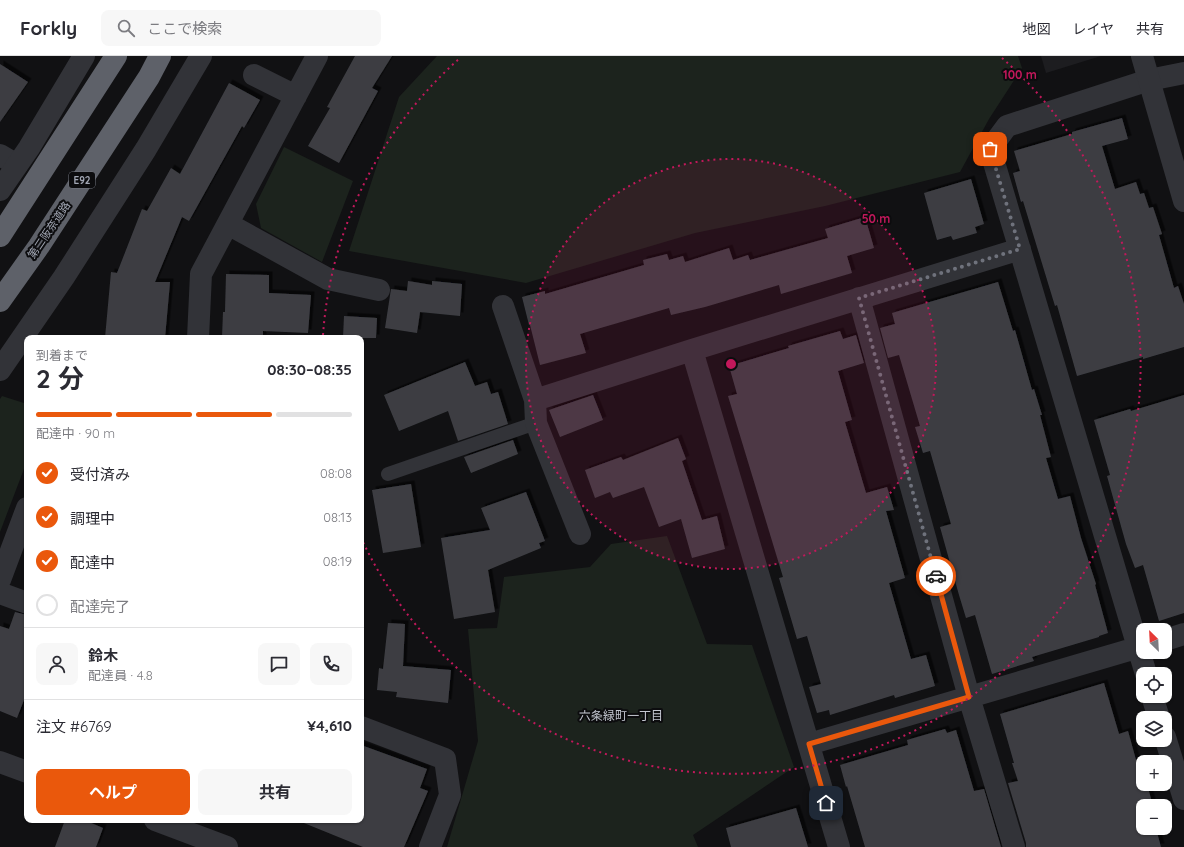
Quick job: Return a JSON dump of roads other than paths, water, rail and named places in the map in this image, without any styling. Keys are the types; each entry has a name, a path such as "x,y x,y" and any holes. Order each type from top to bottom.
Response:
{"highway":[{"path":"0,236 116,56"},
{"name":"第二阪奈道路","path":"0,301 39,246 149,77 160,56"}],"street":[{"path":"0,190 9,160 29,148 84,56"},
{"path":"24,335 64,277 146,149 201,56"},
{"path":"198,335 201,274 318,56"},
{"path":"1142,56 1184,201"},
{"path":"1136,634 990,149 1007,126 1149,80 1184,73"},
{"path":"254,75 296,96"},
{"path":"228,224 328,279 379,290"},
{"path":"535,400 1020,249"},
{"path":"859,298 969,697 1014,847"},
{"path":"503,306 535,400 536,423 580,534"},
{"path":"0,370 24,335"},
{"path":"692,350 840,847"},
{"path":"0,580 24,516"},
{"path":"0,593 24,602"},
{"path":"1172,638 1184,634"},
{"path":"809,744 1136,648"},
{"path":"364,728 445,759 450,795 430,847"},
{"path":"1168,747 1184,799"},
{"path":"0,762 24,771"},
{"path":"163,823 227,847"}],"lane":[{"path":"388,474 536,423"}],"district":[{"name":"六条緑町一丁目","path":"621,716"}]}
